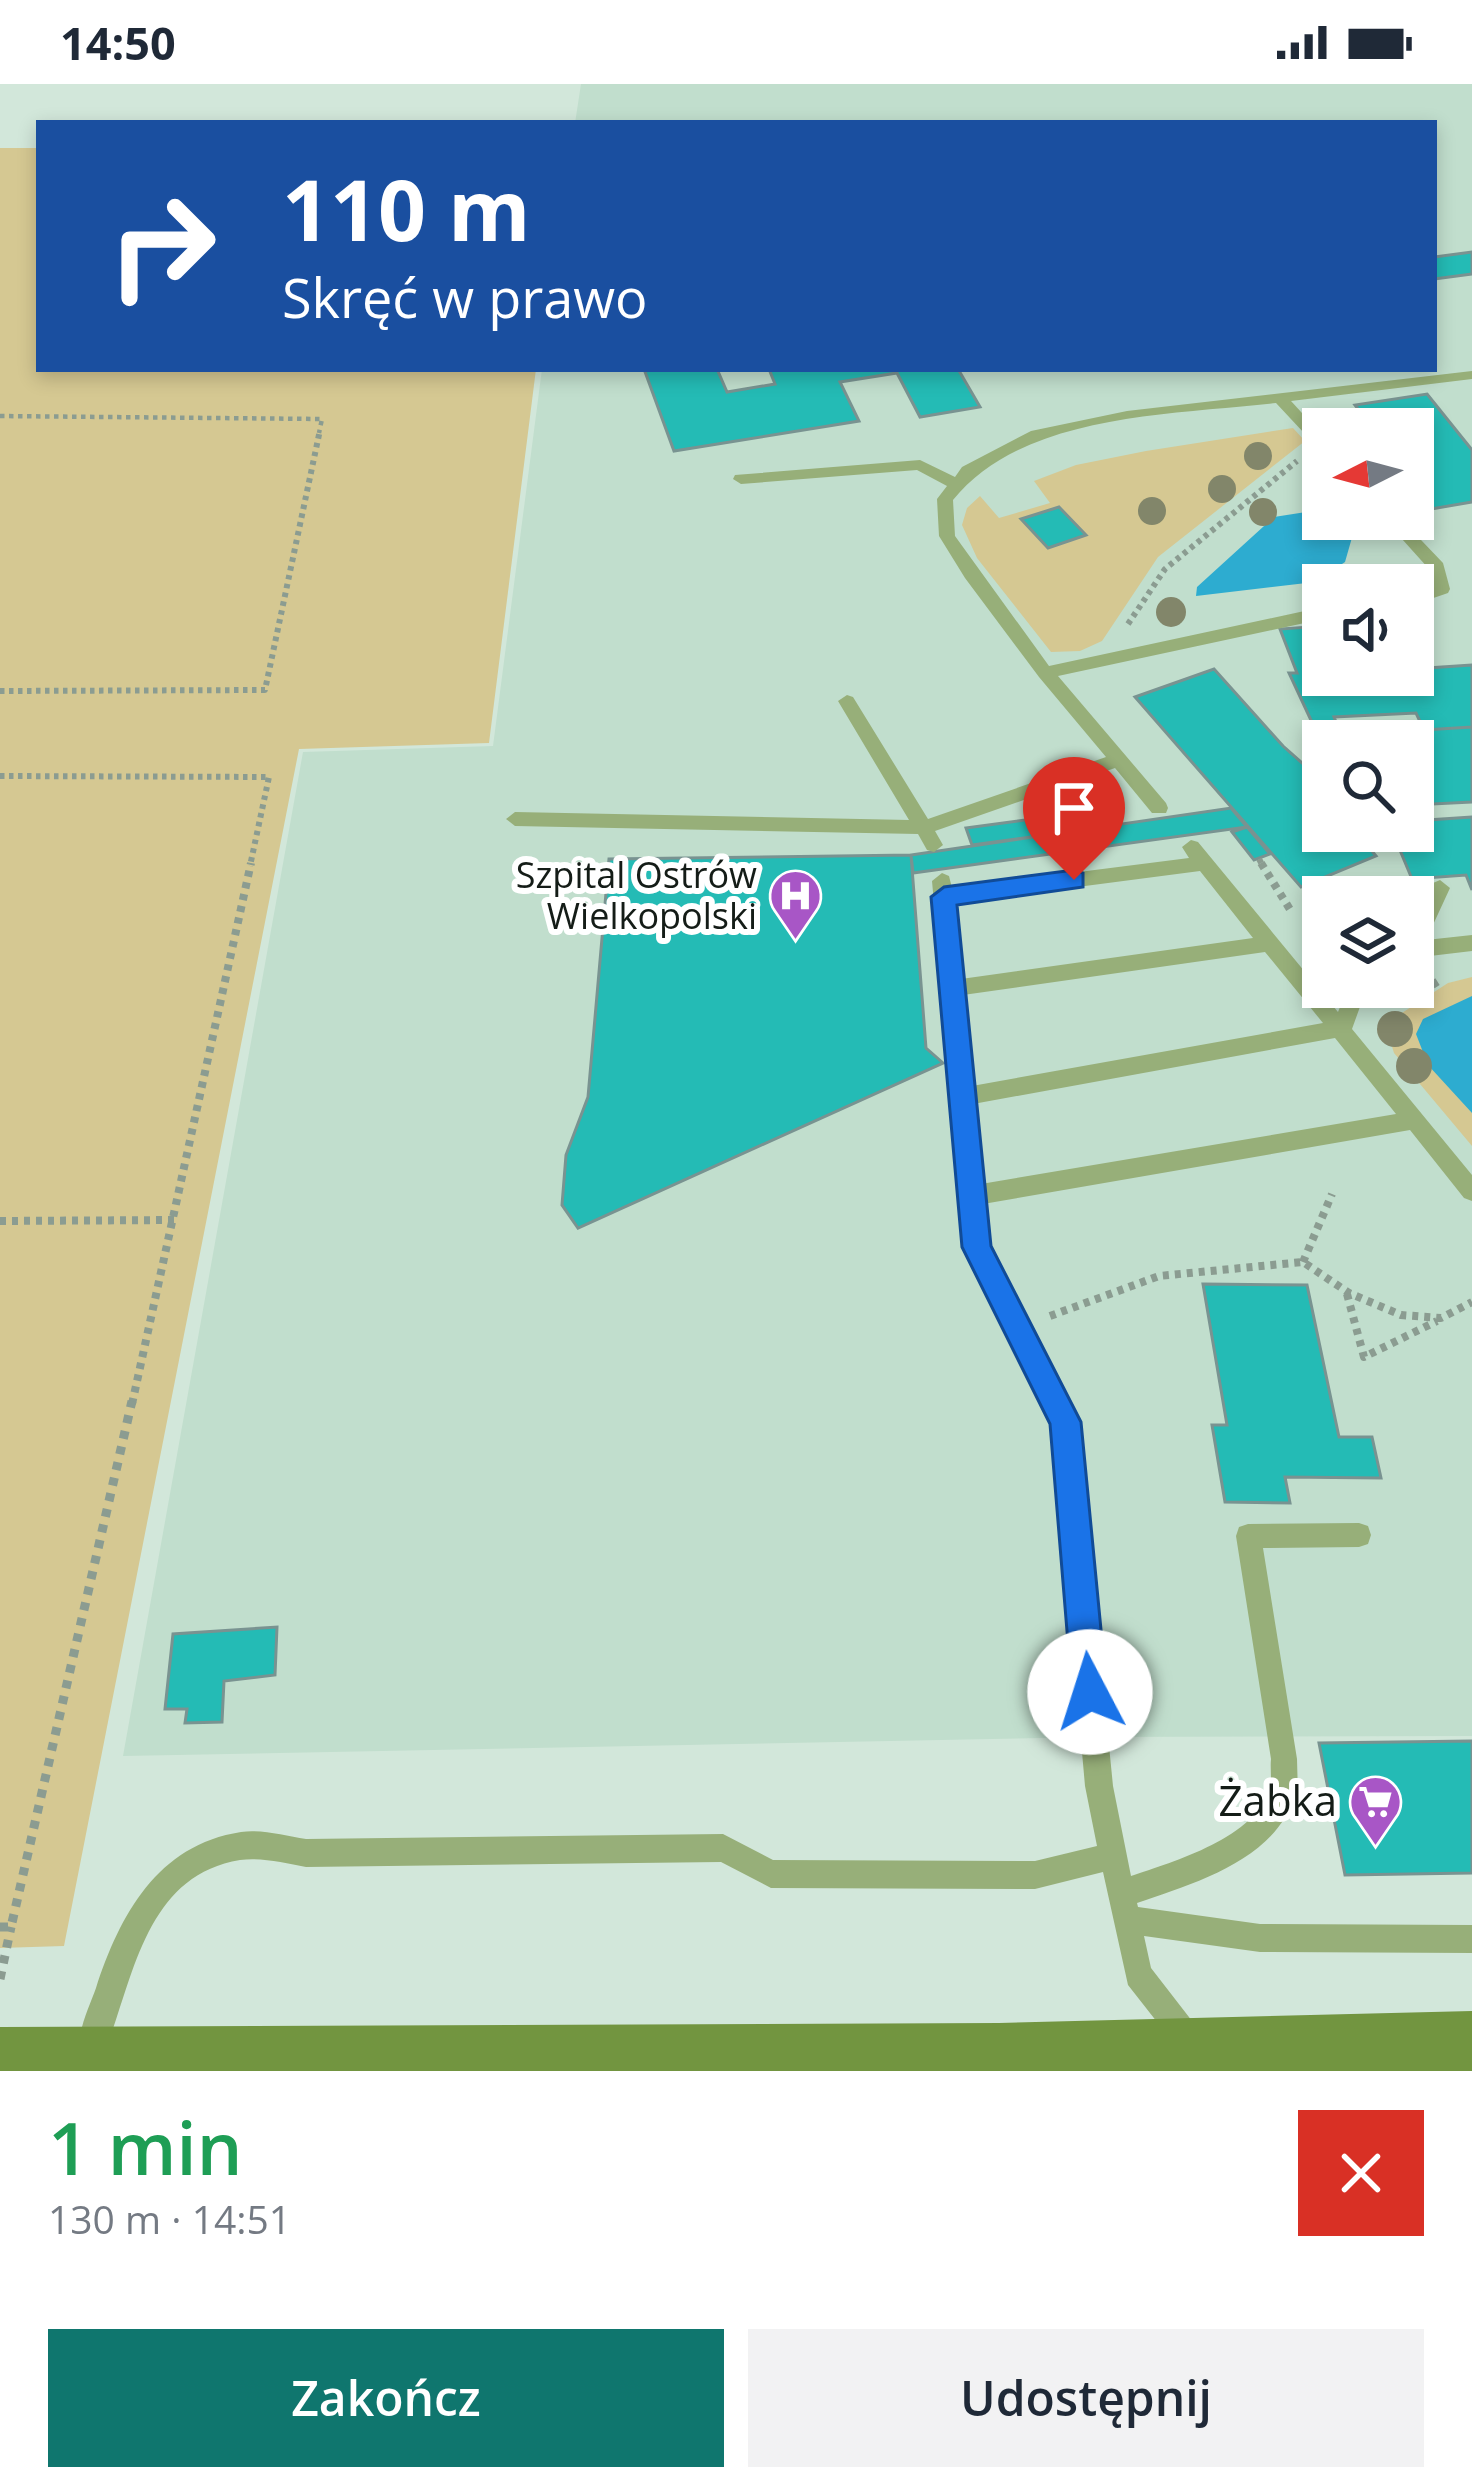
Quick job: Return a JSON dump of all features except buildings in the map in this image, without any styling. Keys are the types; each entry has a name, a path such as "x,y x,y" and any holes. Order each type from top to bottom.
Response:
{"street":[{"path":"0,2071 999,2067 1472,2055"}],"lane":[{"path":"1159,808 1045,673 947,536 945,499 998,450 1036,434 1127,416 1472,374"},
{"path":"1279,398 1302,422"},
{"path":"741,479 920,465 957,485"},
{"path":"1412,540 1437,567 1442,589 1434,592"},
{"path":"1045,673 1302,617"},
{"path":"847,701 930,836"},
{"path":"515,819 930,836 1117,760"},
{"path":"1205,2059 1138,1975 1096,1753 1065,1422 976,1247 943,889 1197,855 1472,1191"},
{"path":"1434,902 1440,888"},
{"path":"952,988 1271,943"},
{"path":"1434,947 1472,943"},
{"path":"1342,1028 1350,1008"},
{"path":"963,1097 1342,1028"},
{"path":"971,1196 1416,1120"},
{"path":"1124,1907 1254,1833 1283,1795 1284,1760 1248,1537 1359,1535"},
{"path":"85,2069 124,1940 144,1911 197,1859 242,1845 306,1853 723,1848 771,1874 859,1876 1035,1875 1113,1856"},
{"path":"1124,1907 1260,1938 1472,1939"}],"path":[{"path":"0,416 322,418 265,690 0,691"},
{"path":"1103,660 1165,569 1302,459"},
{"path":"0,776 268,777 174,1220 6,1927 0,1978"},
{"path":"1390,1011 1457,974"},
{"path":"1303,1262 1332,1194"},
{"path":"0,1221 174,1220"},
{"path":"1017,1328 1159,1276 1303,1262 1347,1292 1395,1312 1440,1319"},
{"path":"1347,1292 1364,1357 1472,1302"}],"shaded area":[{"name":"Szpital Ostrów Wielkopolski","path":"581,84 1472,84 1472,1736 1094,1737 123,1756 303,752 493,746 542,372 1437,372 1437,120 575,120"},
{"path":"0,148 36,148 36,372 536,372 489,743 299,749 64,1946 0,1948"},
{"path":"1293,428 1302,438 1302,443 1158,557 1102,641 1080,651 1051,652 977,558 962,525 967,508 980,496 999,518 1050,503 1034,481 1076,465"},
{"path":"1472,977 1472,1146 1394,1053 1385,1024 1410,1008 1434,1008 1434,992"}],"water":[{"path":"1302,513 1302,540 1351,540 1345,562 1302,564 1302,584 1196,596 1197,587 1274,517"},
{"path":"1472,996 1472,1113 1428,1065 1416,1034 1423,1019"}],"place":[{"name":"Szpital Ostrów Wielkopolski","path":"796,942"},
{"name":"Żabka","path":"1376,1847"}],"route":[{"path":"1074,880 944,897 976,1247 1065,1422 1090,1692"}]}
